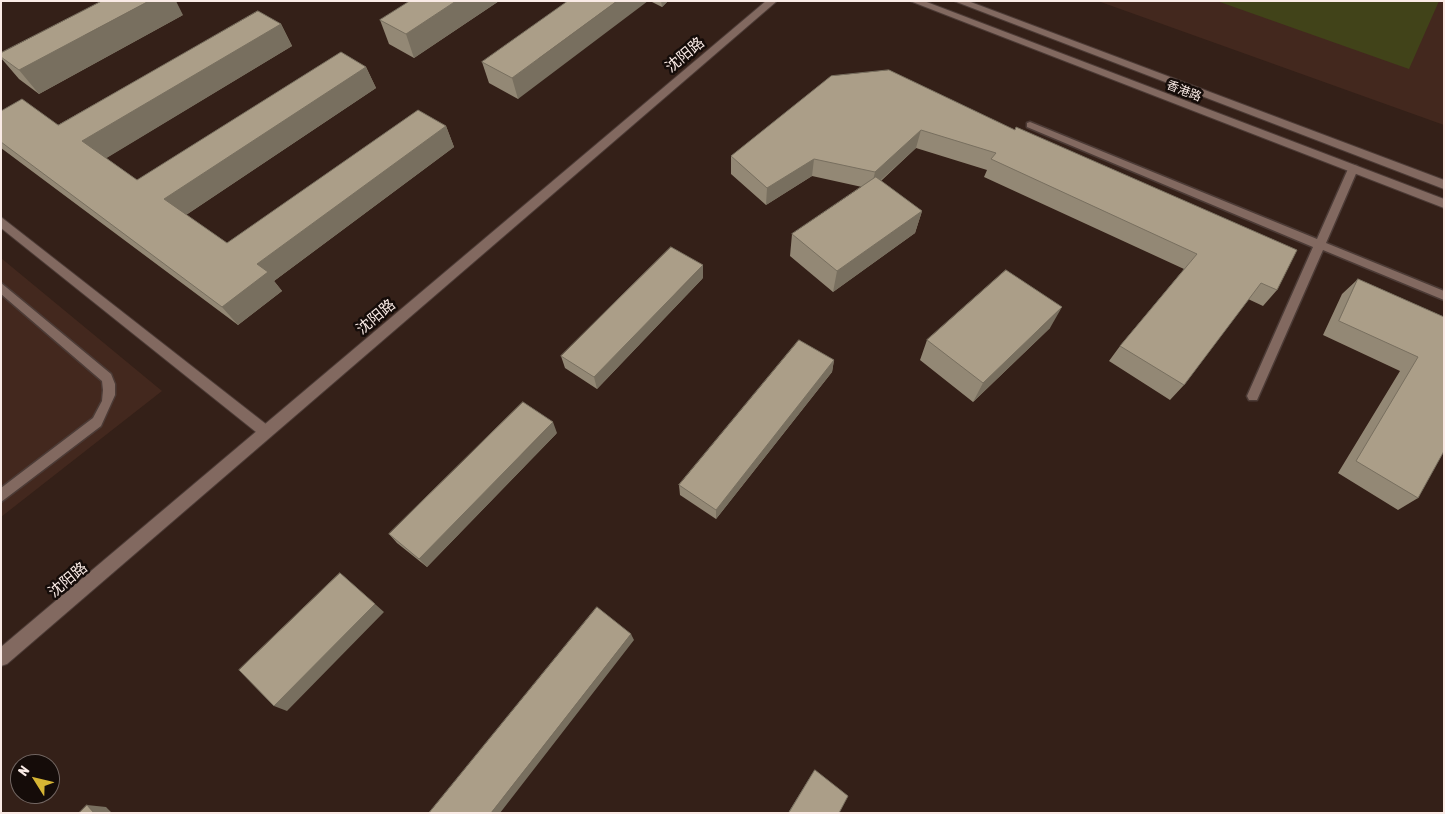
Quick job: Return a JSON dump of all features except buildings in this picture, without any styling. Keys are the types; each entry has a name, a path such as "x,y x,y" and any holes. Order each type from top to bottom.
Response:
{"street":[{"name":"沈阳路","path":"1,658 772,1"},
{"name":"香港路","path":"915,1 1444,204"},
{"name":"香港路","path":"959,1 1444,185"},
{"path":"1,221 266,432"}],"lane":[{"path":"1030,125 1444,296"},
{"path":"1253,396 1353,169"},
{"path":"1,286 107,378 110,386 106,408 97,422 1,496"}],"shaded area":[{"path":"1098,1 1444,1 1444,125"},
{"path":"1,258 162,391 1,517"}],"green space":[{"path":"1217,1 1439,1 1409,69"}]}
